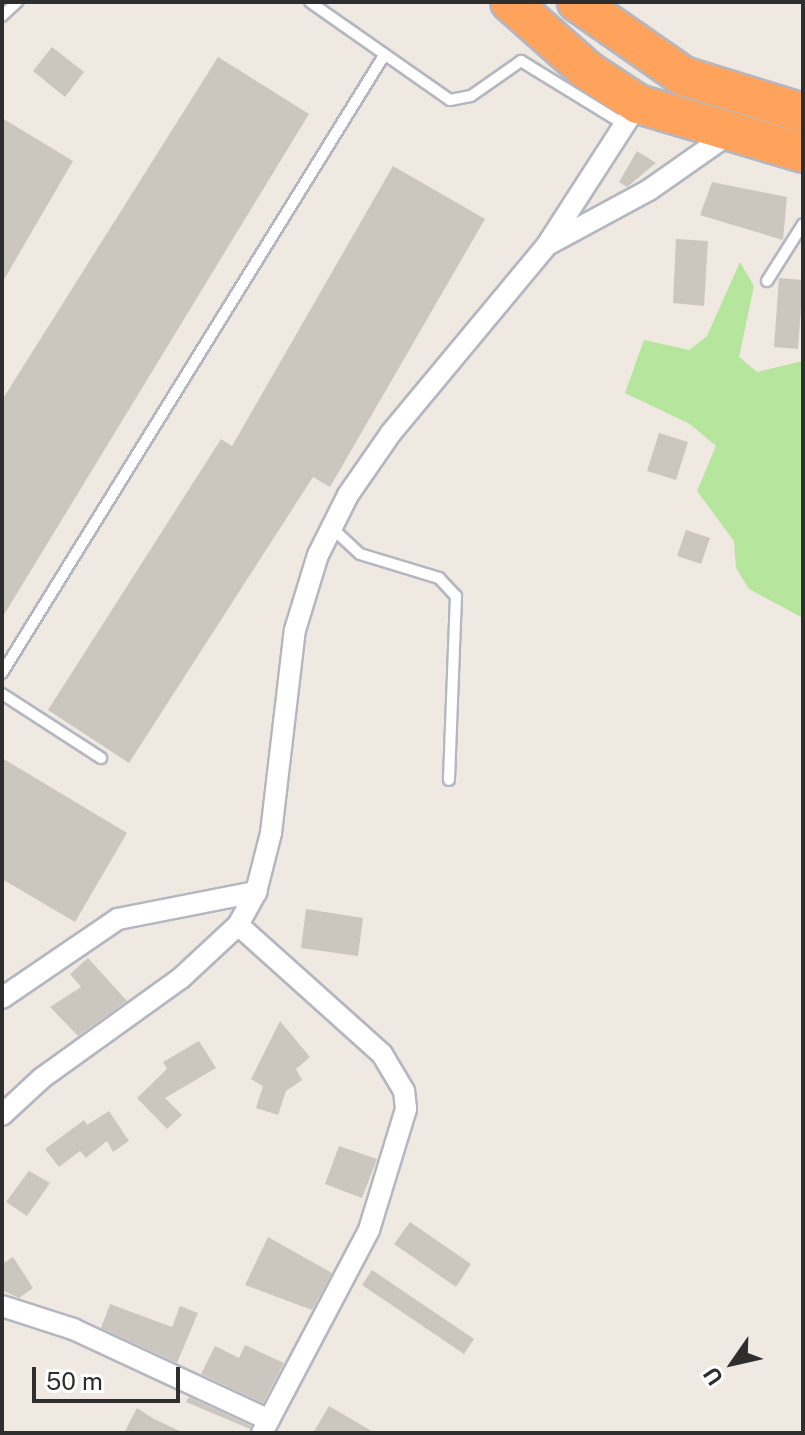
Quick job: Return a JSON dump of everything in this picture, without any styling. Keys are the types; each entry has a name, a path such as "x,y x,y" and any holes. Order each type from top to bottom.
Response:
{"highway":[{"path":"510,2 632,114 803,153"},
{"path":"577,2 683,76 803,113"}],"street":[{"path":"2,1115 42,1078 181,978 238,925 256,892 271,833 295,630 332,528 391,433 547,245 632,114"},
{"path":"547,245 649,190 729,134"},
{"path":"2,998 118,919 256,892"},
{"path":"2,1306 73,1329 266,1426 369,1230 406,1109 404,1091 382,1054 238,925"}],"lane":[{"path":"2,16 17,2"},
{"path":"310,2 435,94 461,100 509,66 527,62 632,114"},
{"path":"2,673 383,57"},
{"path":"767,281 803,224"},
{"path":"332,528 360,554 439,578 456,596 449,780"},
{"path":"2,694 101,758"}],"green space":[{"path":"740,262 754,286 739,357 757,372 803,361 803,618 749,589 736,568 734,541 697,491 716,446 690,424 625,393 644,340 689,350 707,336"}],"building":[{"path":"52,47 84,72 65,97 33,71"},
{"path":"218,57 309,114 2,618 2,400"},
{"path":"2,118 73,161 2,283"},
{"path":"637,151 656,163 627,187 619,182"},
{"path":"393,166 485,219 330,487 313,477 129,763 48,710 221,439 232,446"},
{"path":"712,182 787,197 783,240 700,215"},
{"path":"676,239 708,241 704,306 673,303"},
{"path":"779,278 803,280 798,349 774,347"},
{"path":"659,433 688,442 676,480 647,471"},
{"path":"686,530 710,538 701,564 677,556"},
{"path":"2,758 127,833 75,922 2,879"},
{"path":"306,909 363,918 358,956 301,948"},
{"path":"88,958 127,1001 78,1036 50,1007 81,987 70,974"},
{"path":"280,1021 310,1057 296,1069 302,1080 286,1091 278,1115 256,1108 263,1086 251,1079"},
{"path":"199,1041 216,1068 165,1098 182,1115 167,1129 137,1098 167,1069 163,1062"},
{"path":"109,1111 129,1141 113,1152 107,1141 86,1158 80,1151 59,1167 45,1149 84,1120 87,1125"},
{"path":"339,1146 377,1159 362,1198 325,1184"},
{"path":"29,1171 50,1183 27,1216 6,1202"},
{"path":"410,1222 471,1264 456,1287 394,1244"},
{"path":"268,1237 332,1273 312,1310 245,1285"},
{"path":"13,1257 33,1288 19,1298 2,1290 2,1264"},
{"path":"372,1270 474,1339 464,1354 362,1285"},
{"path":"110,1304 172,1327 180,1306 198,1313 177,1363 101,1328"},
{"path":"245,1345 284,1363 263,1403 201,1374 215,1346 239,1358"},
{"path":"189,1397 251,1426 250,1429 186,1402"},
{"path":"329,1406 375,1433 313,1433"},
{"path":"137,1408 154,1419 184,1433 124,1433"}]}
